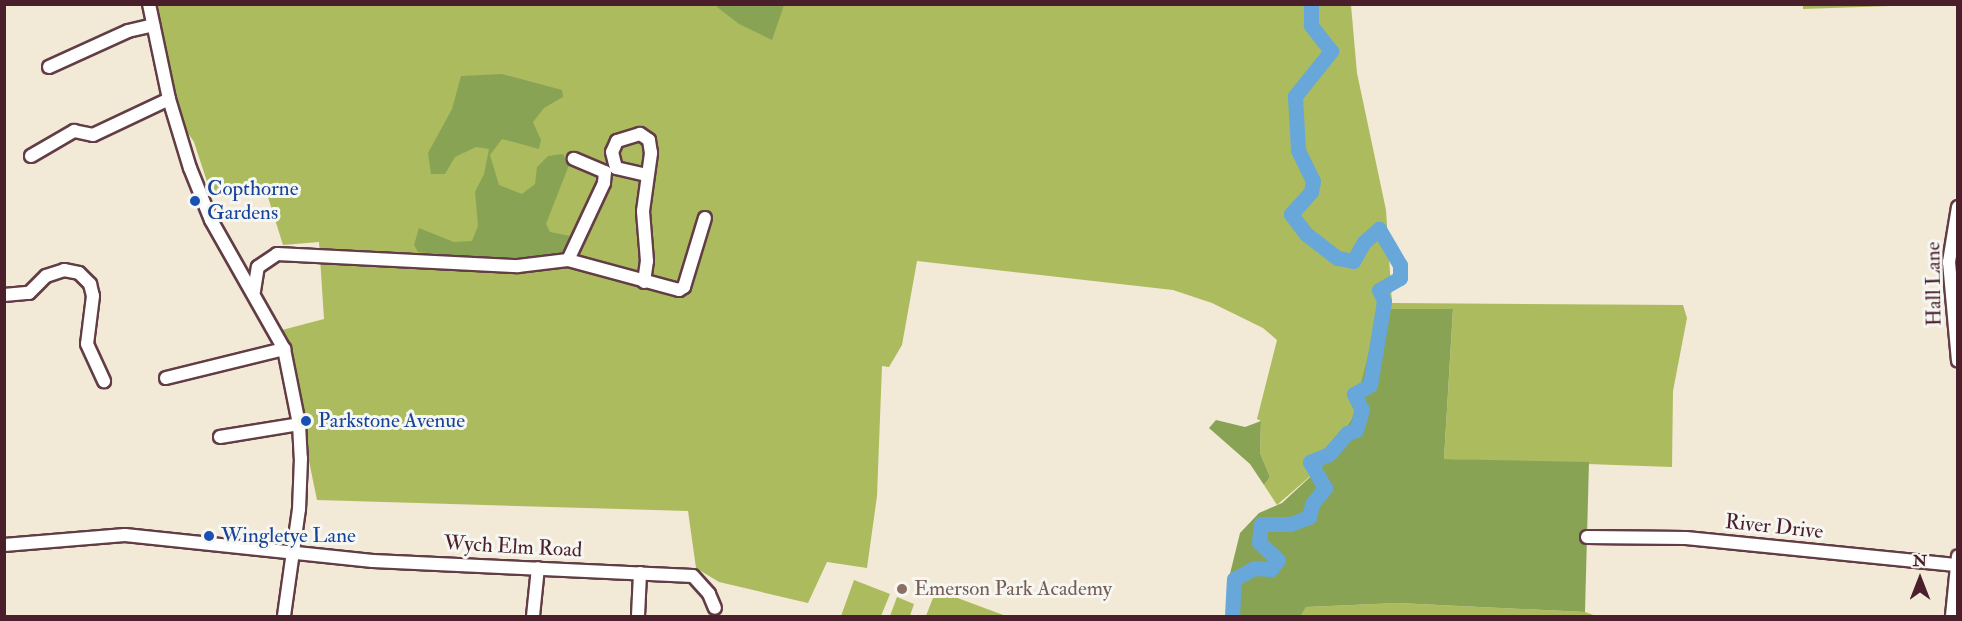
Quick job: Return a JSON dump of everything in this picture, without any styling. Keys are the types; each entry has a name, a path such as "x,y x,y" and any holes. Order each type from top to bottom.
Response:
{"street":[{"path":"149,4 169,99 190,168 211,220 254,291 284,349 299,424 299,509 284,616"},
{"path":"49,67 128,31 153,25"},
{"path":"31,156 74,132 93,135 169,99"},
{"path":"568,260 604,183 605,172 574,159"},
{"path":"644,282 647,261 643,211 647,175"},
{"name":"Hall Lane","path":"1958,207 1949,290 1958,361"},
{"path":"254,291 258,267 277,254 518,266 568,260 680,290 684,287 705,218"},
{"path":"236,261 258,267"},
{"path":"4,295 29,293 46,276 64,270 79,273 90,284 93,296 87,344 104,381"},
{"path":"166,378 284,349"},
{"path":"220,437 299,424"},
{"path":"4,545 125,534 291,554"},
{"name":"River Drive","path":"1587,537 1686,538 1957,560"},
{"name":"Wych Elm Road","path":"291,554 693,576 709,594 715,608"},
{"path":"1952,616 1957,560"},
{"path":"533,616 538,568"},
{"path":"638,616 640,573"}],"green space":[{"path":"720,4 784,5 772,40 739,24 717,7"},
{"path":"1803,4 1919,5 1803,9"},
{"path":"150,5 1351,5 1357,73 1386,210 1392,303 1683,305 1687,318 1673,391 1672,467 1444,459 1453,310 1381,309 1352,418 1322,466 1277,505 1264,485 1270,477 1260,453 1261,421 1257,419 1277,340 1263,328 1212,303 1173,290 917,261 902,345 889,367 882,366 877,496 867,568 827,562 808,603 719,582 696,568 688,511 317,500 282,330 324,319 319,242 283,245 267,194 212,197 194,142 171,108"},
{"path":"502,74 562,90 563,97 544,108 533,122 541,140 539,149 502,139 490,155 499,185 522,194 535,184 537,167 548,156 563,154 569,165 546,224 550,232 570,236 571,246 558,256 492,259 418,252 414,245 419,228 454,242 472,241 478,226 475,192 484,174 489,149 476,147 455,157 445,174 431,174 428,153 452,109 461,76"},
{"path":"1380,309 1453,309 1444,459 1589,462 1585,612 1398,603 1306,607 1301,616 1232,616 1227,586 1240,533 1259,513 1282,503 1322,466 1352,418"},
{"path":"1216,420 1245,427 1261,421 1260,453 1270,477 1264,485 1250,464 1209,428"},
{"path":"854,580 890,594 881,616 841,616"},
{"path":"936,590 1006,616 926,616"},
{"path":"897,597 914,604 910,616 890,616"},
{"path":"1398,603 1585,612 1596,616 1301,616 1306,607"}],"waterway":[{"path":"1232,616 1234,579 1255,568 1271,569 1278,560 1259,542 1261,524 1290,524 1309,517 1312,504 1325,488 1310,462 1329,454 1347,433 1356,430 1362,410 1354,394 1370,385 1384,301 1379,290 1400,278 1400,265 1379,229 1364,242 1353,261 1337,258 1306,234 1291,214 1311,192 1313,181 1298,150 1295,96 1331,51 1311,25 1311,4"}],"place":[{"name":"Copthorne Gardens","path":"195,201"},
{"name":"Parkstone Avenue","path":"306,421"},
{"name":"Wingletye Lane","path":"209,536"},
{"name":"Emerson Park Academy","path":"902,589"}]}
